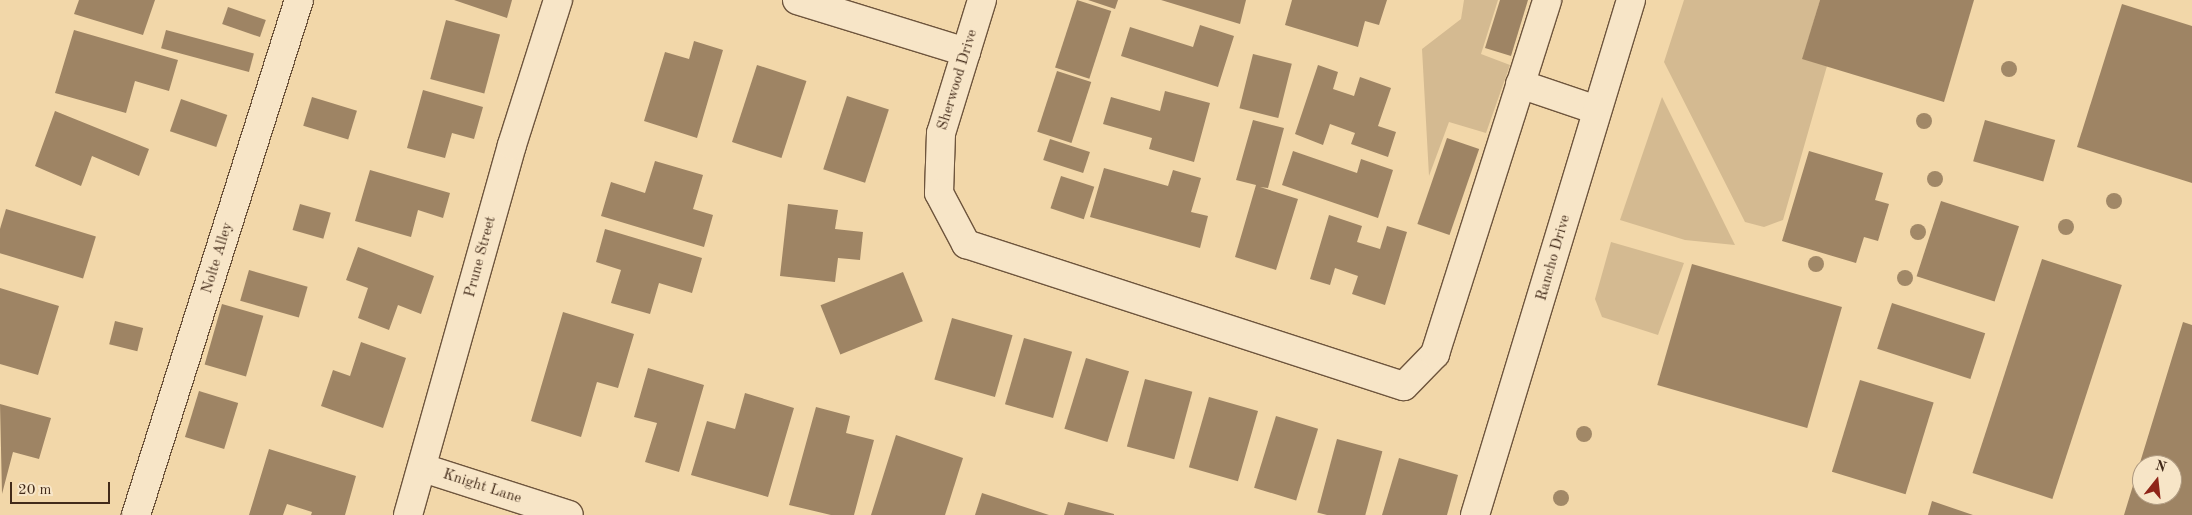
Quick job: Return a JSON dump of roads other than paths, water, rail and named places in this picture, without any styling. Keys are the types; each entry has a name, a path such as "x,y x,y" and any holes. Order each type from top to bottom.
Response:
{"street":[{"name":"Nolte Alley","path":"136,515 299,0"},
{"name":"Prune Street","path":"408,515 423,468 512,145 558,0"},
{"path":"797,0 966,52"},
{"name":"Sherwood Drive","path":"982,0 941,133 940,193 966,244 1404,386 1435,354 1520,84"},
{"path":"1547,0 1520,84 1597,110"},
{"name":"Rancho Drive","path":"1475,515 1631,0"},
{"name":"Knight Lane","path":"423,468 569,515"}]}
